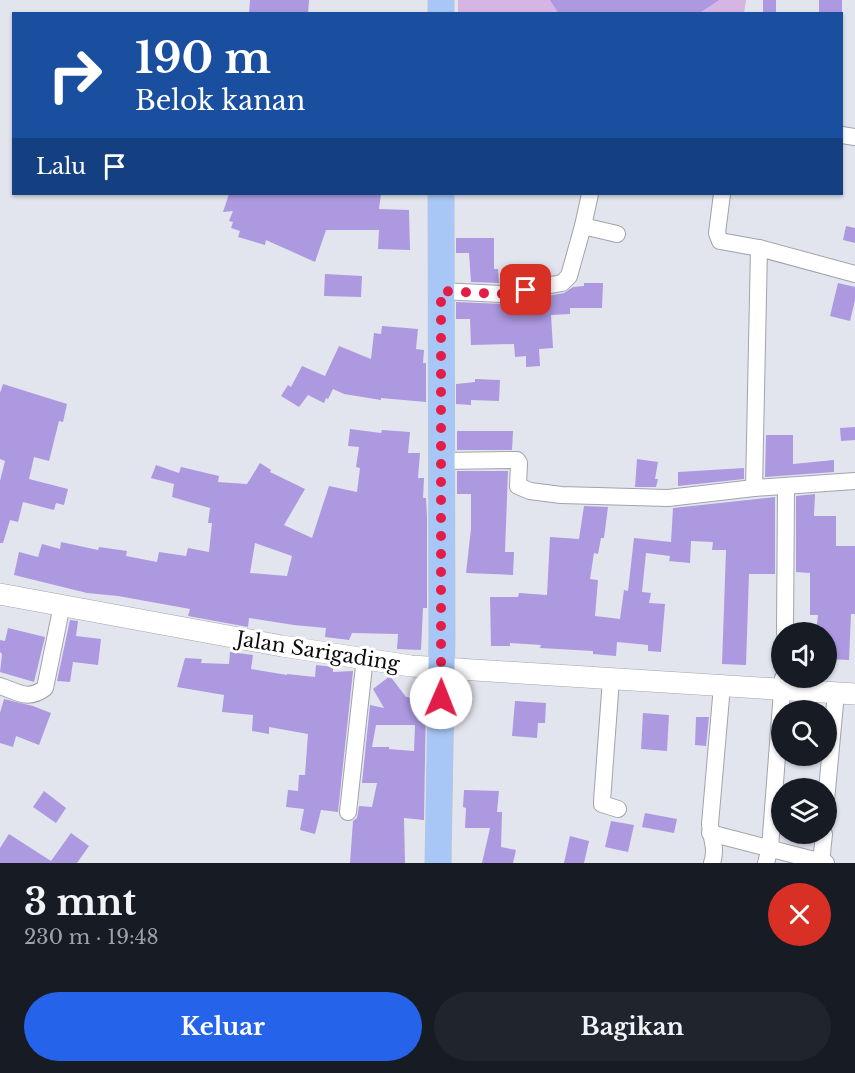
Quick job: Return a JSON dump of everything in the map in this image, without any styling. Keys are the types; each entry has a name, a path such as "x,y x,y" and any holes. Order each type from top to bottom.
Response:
{"main road":[{"path":"438,863 442,461 441,195"}],"street":[{"path":"441,291 501,294 562,283 569,276 591,195"},
{"path":"723,195 717,233 720,241 759,248 855,274"},
{"path":"583,226 617,234"},
{"path":"754,488 759,248"},
{"path":"442,461 517,460 519,463 517,481 520,488 561,495 668,498 754,488 855,481"},
{"path":"785,622 786,487"},
{"name":"Jalan Sarigading","path":"0,594 282,646 365,657 411,666 722,686 771,684"},
{"path":"0,686 29,695 36,695 45,688 62,605"},
{"path":"348,812 365,657"},
{"path":"611,679 602,804 618,809"},
{"path":"712,863 716,848 710,833 722,686"},
{"path":"768,855 783,688"},
{"name":"Jalan Sarigading","path":"808,688 845,694"},
{"path":"830,778 845,694"},
{"path":"710,833 768,855 823,862 824,844"}],"shaded area":[{"path":"458,0 746,0 744,12 458,12"}],"building":[{"path":"250,0 309,0 308,12 249,12"},
{"path":"550,0 719,0 701,12 558,12"},
{"path":"763,0 776,0 776,12 763,12"},
{"path":"819,0 842,0 842,12 819,12"},
{"path":"229,195 381,195 379,209 409,210 410,250 378,249 379,230 326,230 315,262 266,240 265,245 238,237 240,231 231,228 233,222 229,221 233,211 223,212"},
{"path":"846,226 855,228 855,243 843,240"},
{"path":"456,238 494,238 494,269 498,269 499,283 471,282 469,253 456,253"},
{"path":"325,274 362,276 361,297 324,296"},
{"path":"584,283 603,283 602,308 570,308 570,314 551,315 553,348 539,349 540,366 526,367 526,356 515,357 514,344 471,345 470,319 456,319 456,302 503,304 564,293 573,287 584,286"},
{"path":"838,283 855,287 855,300 850,321 830,316"},
{"path":"382,326 418,329 416,349 424,350 423,363 426,363 426,402 381,398 381,400 344,394 333,389 324,403 308,395 299,407 281,396 288,385 291,387 302,366 325,376 339,346 371,359 374,333 381,334"},
{"path":"475,379 500,380 499,401 471,400 471,405 456,404 456,384 475,382"},
{"path":"3,384 67,404 63,422 59,421 49,461 34,457 29,479 68,489 64,505 56,503 54,510 23,502 18,522 10,520 3,543 0,543 0,481 5,461 0,459 0,393"},
{"path":"855,427 855,440 841,441 840,428"},
{"path":"350,429 381,433 382,430 410,432 408,453 420,453 418,478 424,478 423,498 426,498 427,517 427,608 423,608 421,650 397,649 398,634 352,633 349,640 325,637 326,628 249,618 248,627 188,616 190,609 87,593 14,575 19,552 38,557 42,544 60,549 61,542 98,550 99,547 127,551 126,556 157,562 159,552 186,556 188,548 209,552 212,523 208,523 210,508 172,497 174,484 151,478 156,465 179,473 181,467 219,476 218,482 247,484 260,463 271,470 270,472 305,489 284,525 312,538 329,486 357,492 360,468 356,467 359,447 348,446","holes":["255,543 292,556 287,576 250,573"]},
{"path":"457,431 513,431 512,450 457,450"},
{"path":"766,435 793,435 793,464 834,460 834,472 765,477"},
{"path":"637,459 658,462 656,487 635,487"},
{"path":"744,468 744,479 678,486 678,472"},
{"path":"457,471 508,471 505,552 514,552 513,575 466,573 471,529 471,494 457,494"},
{"path":"815,494 814,516 836,516 836,546 855,546 855,614 851,614 849,660 837,659 837,622 817,622 818,615 810,615 810,573 796,572 796,496"},
{"path":"775,497 775,574 749,574 746,665 722,664 726,550 712,550 713,542 691,541 690,563 669,561 670,556 646,553 642,592 651,593 649,603 665,604 661,652 648,651 648,645 617,642 616,656 593,654 593,651 540,648 541,645 510,643 510,646 491,646 490,597 518,597 519,593 547,595 550,537 579,539 584,506 608,507 604,538 601,538 598,554 594,553 590,579 598,580 595,616 620,619 624,590 628,591 634,538 671,542 673,508"},
{"path":"70,620 78,621 76,636 101,639 98,665 73,662 70,682 57,681"},
{"path":"8,628 45,637 34,682 0,672 2,654 0,640 5,641"},
{"path":"230,652 253,655 251,669 287,675 315,677 316,665 333,667 333,672 353,671 338,812 321,810 315,834 300,830 304,809 286,807 288,790 298,791 299,775 305,775 308,734 269,727 269,734 252,731 253,715 222,712 224,695 177,687 185,658 202,659 201,663 229,664"},
{"path":"390,676 406,697 426,699 424,820 404,818 405,863 350,863 353,821 357,818 359,806 372,807 377,783 362,783 370,705 384,708 373,689","holes":["376,725 415,725 414,751 372,747"]},
{"path":"4,699 51,713 39,745 16,736 13,747 0,743 0,713"},
{"path":"515,701 546,703 545,723 538,723 537,738 512,736"},
{"path":"643,713 669,715 667,751 641,749"},
{"path":"696,717 709,717 706,746 695,745"},
{"path":"464,790 499,791 497,812 502,812 501,847 516,850 513,863 482,863 490,828 465,828"},
{"path":"44,791 66,808 56,823 33,807"},
{"path":"645,813 677,819 674,833 642,827"},
{"path":"611,821 634,825 628,852 605,847"},
{"path":"71,833 89,846 77,863 0,863 0,848 9,834 51,861"},
{"path":"570,836 589,841 584,863 564,863"}],"route":[{"path":"441,698 441,291 501,294 526,290"}]}
